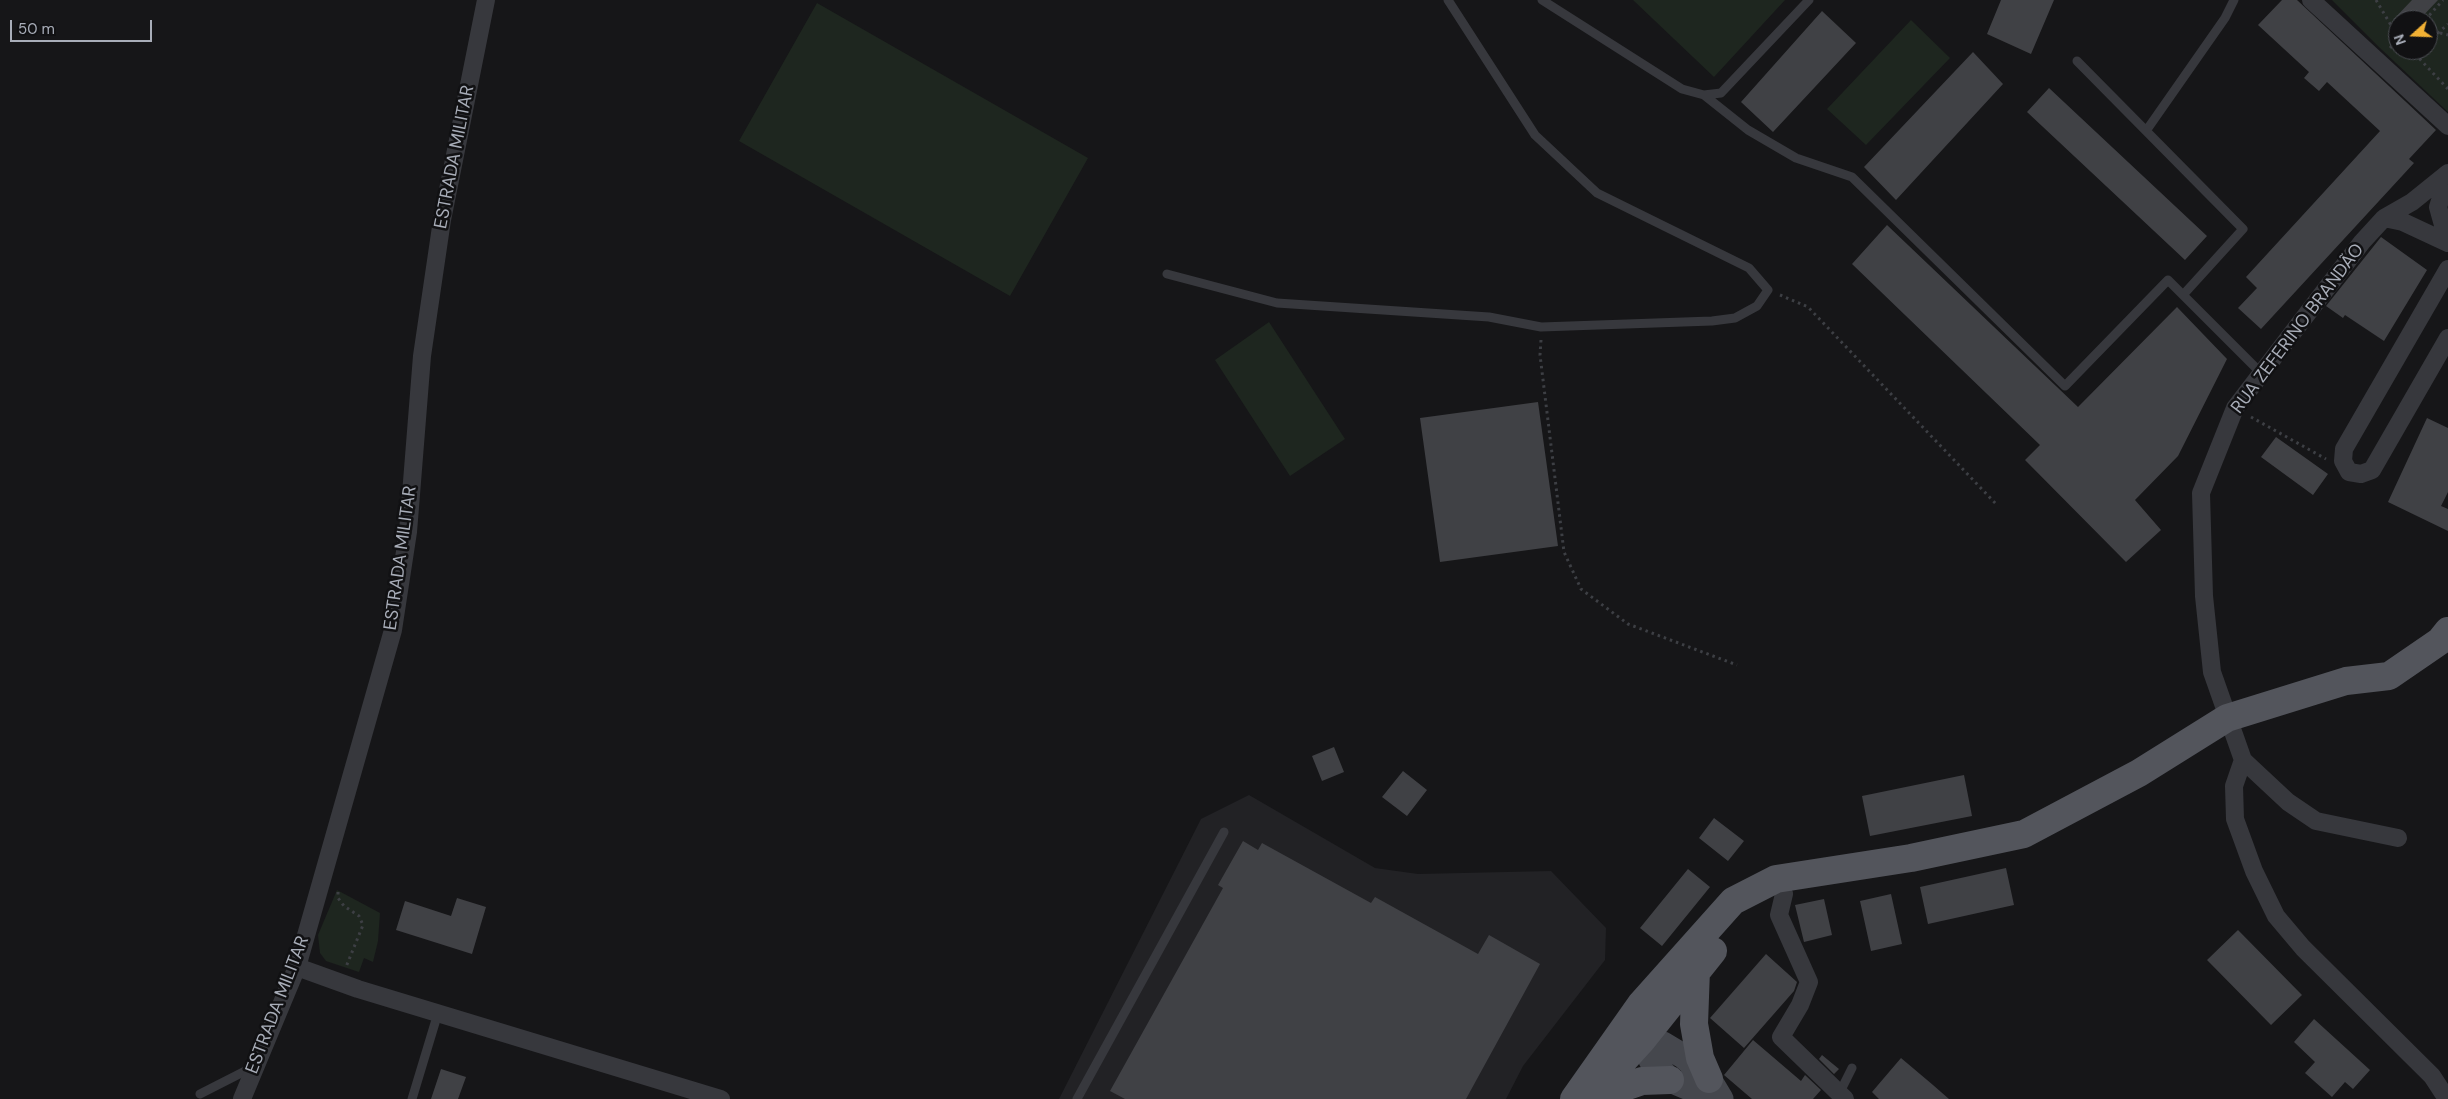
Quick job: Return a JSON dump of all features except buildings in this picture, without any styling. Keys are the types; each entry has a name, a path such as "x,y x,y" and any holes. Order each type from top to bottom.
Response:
{"main road":[{"path":"1595,1099 1634,1033 1642,1004 1733,901 1776,879 1911,858 2024,834 2139,773 2227,718 2346,681 2389,676 2440,642 2448,630"},
{"path":"1574,1099 1634,1033 1696,970 1742,916 1831,869"},
{"path":"1696,970 1694,1024 1700,1058 1715,1092"},
{"path":"1634,1033 1651,1060 1670,1080"},
{"path":"1634,1033 1663,1044 1683,1056 1715,1092"},
{"path":"1601,1099 1613,1091 1642,1081 1670,1080 1715,1092"}],"street":[{"name":"ESTRADA MILITAR","path":"242,1099 297,967 393,630 408,532 422,356 439,239 486,0"},
{"path":"2312,0 2445,123 2448,139"},
{"path":"2448,175 2438,207 2448,243"},
{"name":"RUA ZEFERINO BRANDÃO","path":"2243,760 2212,672 2204,596 2201,493 2235,408 2362,242 2384,218 2412,202 2448,175"},
{"path":"2384,218 2403,222 2448,243"},
{"path":"2448,269 2344,448 2343,461 2349,472 2361,474 2372,470 2448,338"},
{"path":"2398,838 2316,821 2288,802 2243,760 2234,786 2235,818 2254,871 2276,916 2303,948 2432,1076 2447,1099"},
{"path":"1784,894 1779,915 1809,982 1800,1005 1781,1037 1842,1096"},
{"path":"297,967 358,989 715,1098"}],"lane":[{"path":"1166,274 1277,303 1489,317 1542,327 1735,318 1757,306 1768,290 1749,268 1597,193 1535,135 1448,0"},
{"path":"1542,0 1682,89 1704,95 1721,93 1809,0"},
{"path":"2146,131 2225,18 2234,0"},
{"path":"2076,61 2243,229 2183,295"},
{"path":"1704,95 1748,130 1796,158 1852,177 2065,386 2168,280 2262,373"},
{"path":"1078,1098 1224,832"},
{"path":"412,1099 438,1013"},
{"path":"200,1094 256,1066"},
{"path":"1842,1096 1852,1068"}],"path":[{"path":"2376,0 2388,20"},
{"path":"2434,10 2443,0"},
{"path":"2448,24 2439,32 2448,36"},
{"path":"2420,60 2448,89"},
{"path":"1768,290 1808,307 1997,505"},
{"path":"1542,327 1540,355 1564,552 1581,589 1628,624 1737,665"},
{"path":"2235,408 2349,472"},
{"path":"323,875 338,891 338,898 344,906 359,916 363,925 350,955"}],"shaded area":[{"path":"1633,0 1785,0 1714,77"},
{"path":"2332,0 2448,0 2448,112 2393,60 2438,60 2438,10 2388,10 2388,56"},
{"path":"817,3 1088,158 1010,296 739,141"},
{"path":"1911,20 1950,58 1866,145 1827,109"},
{"path":"1269,322 1345,439 1290,476 1215,360"},
{"path":"1249,795 1375,868 1418,874 1551,871 1606,928 1605,960 1523,1066 1506,1099 1059,1099 1201,819"},
{"path":"337,890 380,913 378,941 373,962 364,958 359,972 326,961 320,953 318,935"}]}
